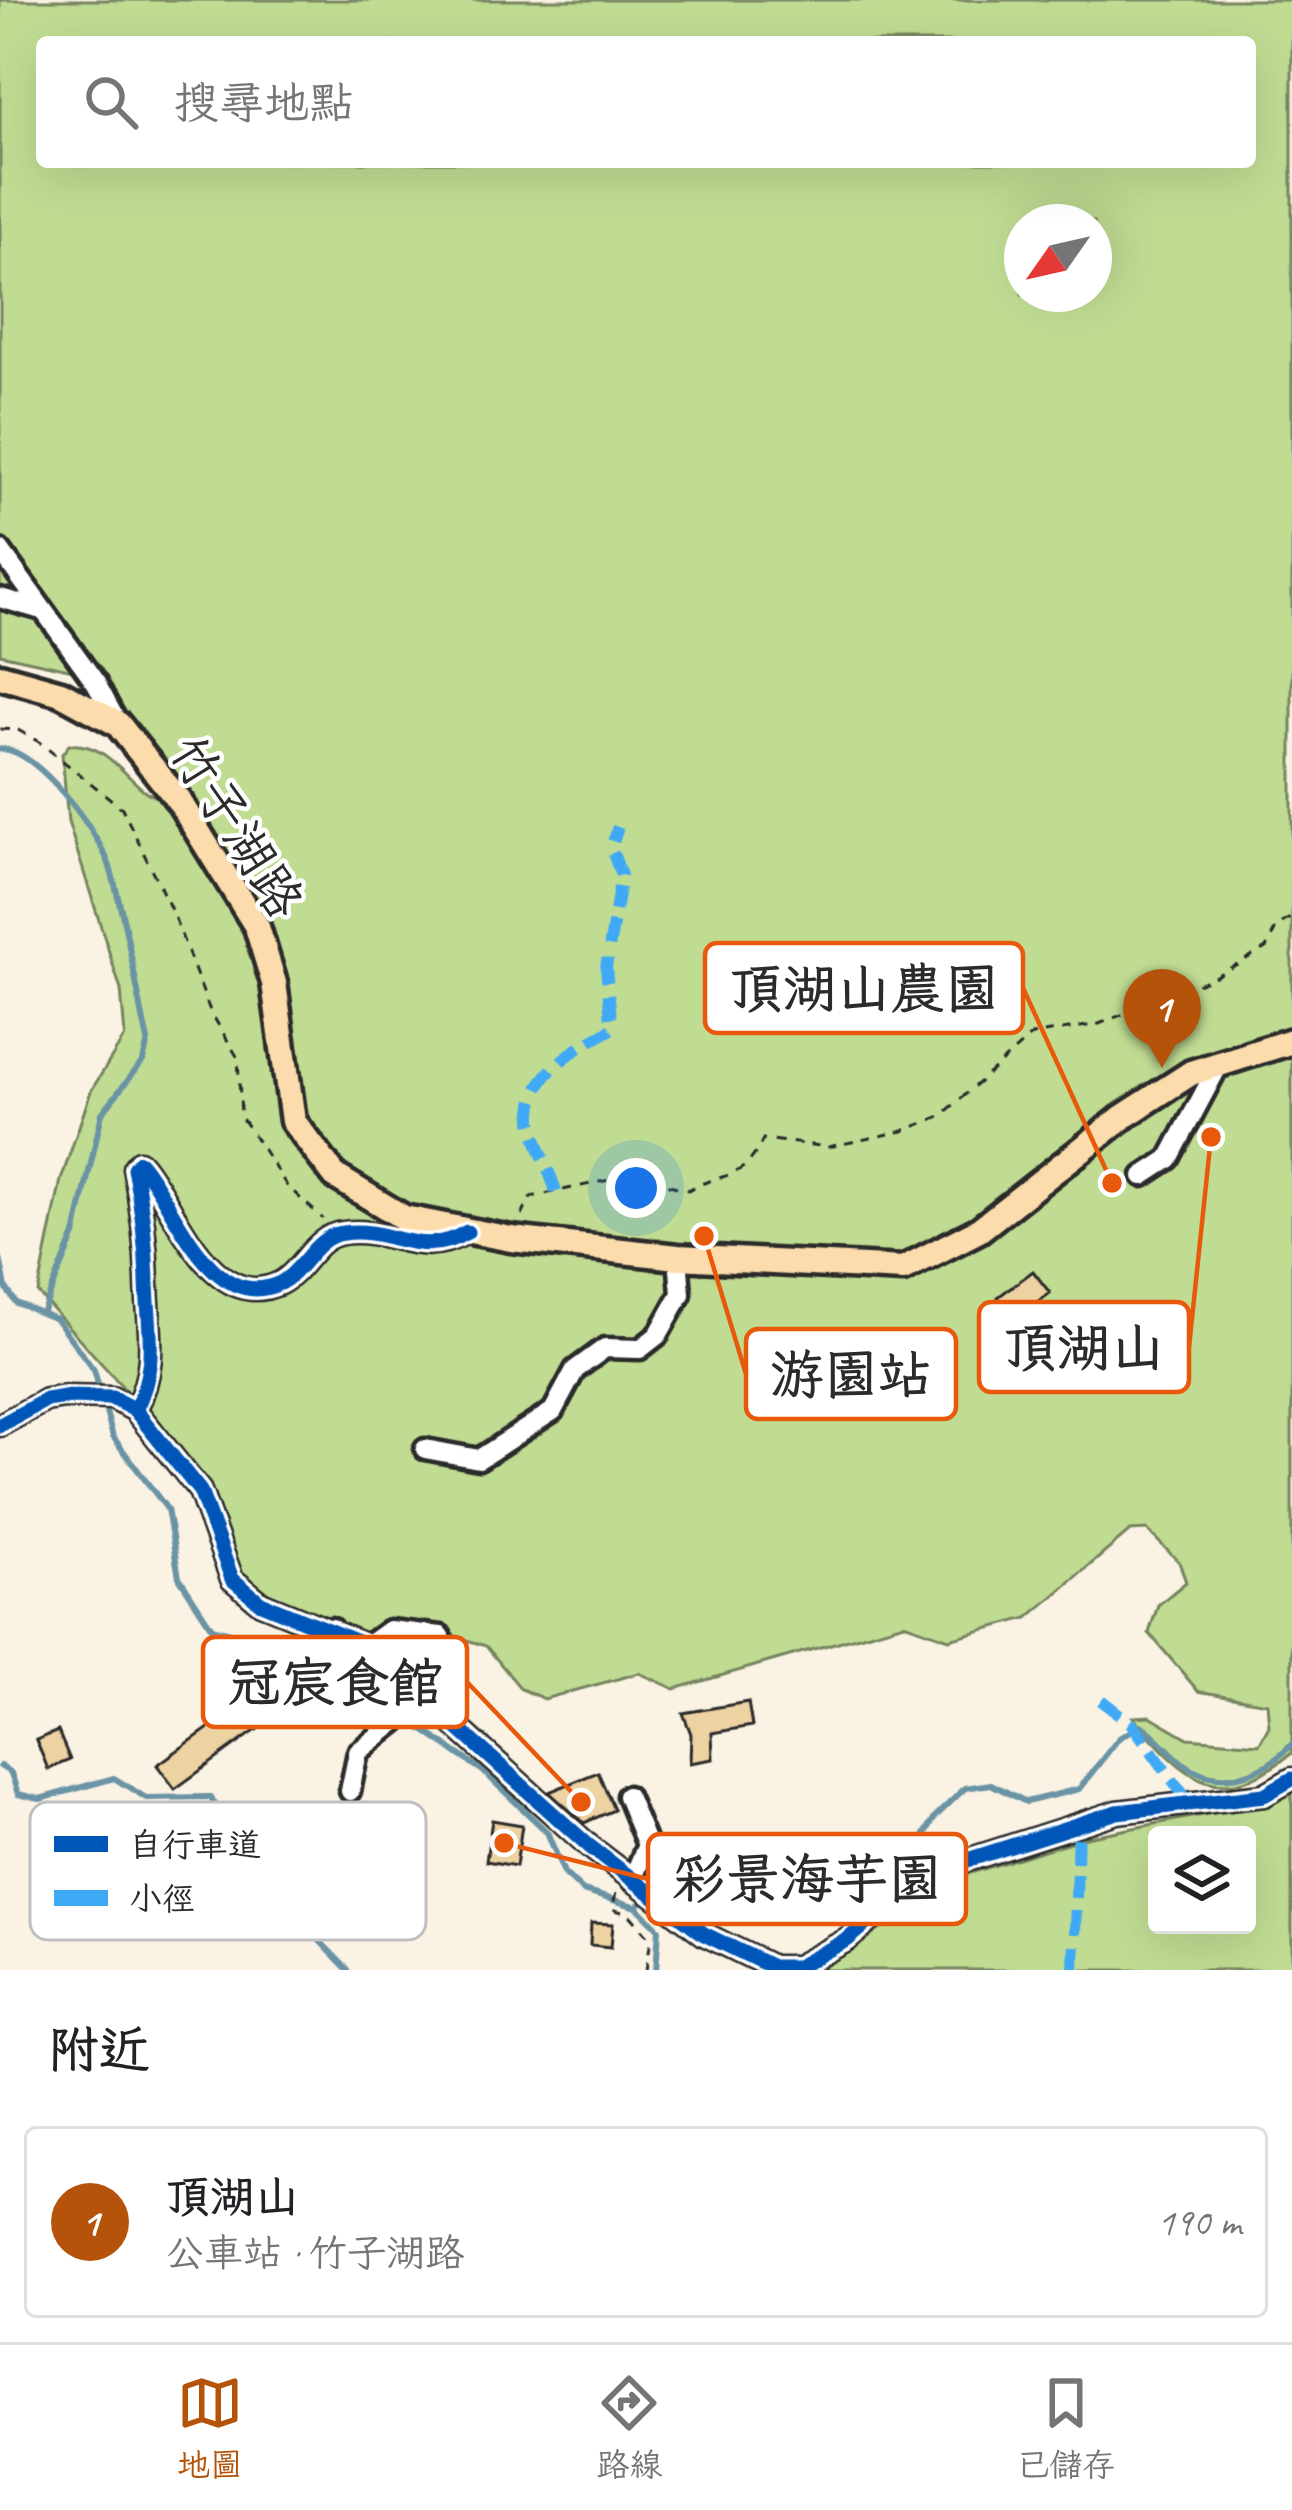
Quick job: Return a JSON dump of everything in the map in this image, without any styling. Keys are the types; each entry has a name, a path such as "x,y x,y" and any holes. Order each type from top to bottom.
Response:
{"main road":[{"name":"竹子湖路","path":"0,676 94,709 118,724 179,801 257,927 274,983 287,1099 303,1138 361,1196 404,1218 511,1239 678,1257 903,1269 979,1230 1123,1118 1191,1072 1292,1041"}],"street":[{"path":"0,550 96,683 118,724"},
{"path":"0,598 42,610"},
{"path":"1143,1176 1168,1159 1221,1061"},
{"path":"135,1410 150,1381 154,1339 147,1222 134,1168 139,1162 202,1259 233,1281 276,1285 325,1239 341,1232 443,1246 467,1232"},
{"path":"425,1449 478,1460 553,1411 575,1370 605,1348 640,1349 658,1336 681,1294 678,1257"},
{"path":"0,1425 46,1400 102,1398 135,1410 200,1491 232,1579 261,1603 367,1646 413,1709 730,1950 772,1967 797,1966 847,1940 889,1905 958,1863 1118,1812 1264,1796 1292,1779"},
{"path":"318,1652 331,1628"},
{"path":"367,1646 389,1630 441,1636"},
{"path":"350,1791 358,1752 413,1709"},
{"path":"627,1796 647,1845 639,1874 644,1888"}],"path":[{"path":"0,729 18,730 39,742 122,808 174,916 210,1011 238,1058 241,1117 287,1186 341,1232"},
{"path":"511,1239 531,1197 632,1175 688,1190 713,1177 736,1176 752,1163 763,1139 828,1147 922,1124 941,1116 1032,1035 1099,1024 1213,978 1266,948 1276,926 1292,917"},
{"path":"616,1893 612,1910 628,1914 651,1939 646,1970"}],"green space":[{"path":"0,0 1292,0 1292,1753 1244,1781 1205,1781 1170,1758 1133,1717 1150,1716 1188,1738 1259,1744 1269,1726 1267,1703 1198,1691 1149,1633 1158,1605 1186,1582 1179,1562 1147,1530 1130,1531 1028,1618 949,1639 904,1623 675,1689 639,1673 544,1699 521,1689 486,1646 439,1631 364,1635 298,1610 244,1578 201,1484 148,1415 38,1293 61,1180 91,1091 125,1036 121,990 68,822 62,754 69,745 100,752 143,790 162,796 155,757 96,675 0,654"},
{"path":"1292,1792 1292,1970 819,1970 961,1876 1086,1837 1266,1803"}],"building":[{"path":"1033,1271 1050,1293 1015,1320 998,1297"},
{"path":"245,1702 262,1726 175,1789 157,1765"},
{"path":"748,1702 752,1726 712,1733 713,1759 690,1763 691,1734 683,1713"},
{"path":"58,1731 70,1760 48,1769 36,1740"},
{"path":"598,1772 614,1810 584,1823 549,1792"},
{"path":"492,1820 522,1825 516,1866 486,1861"},
{"path":"591,1923 613,1924 611,1947 590,1945"}],"waterway":[{"path":"0,749 15,752 48,777 81,815 104,853 148,1041 143,1061 102,1113 75,1235 43,1311"},
{"path":"0,1258 6,1288 16,1303 56,1319 94,1370 113,1437 167,1509 179,1577 212,1628 259,1641 310,1637 370,1671 416,1725 483,1771 547,1832 564,1873 583,1891 637,1907 662,1875 705,1854 766,1873 824,1902 856,1897 914,1854 935,1817 965,1788 991,1784 1026,1802 1079,1789 1119,1738 1141,1725 1183,1763 1212,1776 1255,1771 1292,1744"},
{"path":"0,1766 11,1773 18,1794 40,1799 114,1778 146,1798 210,1797 213,1802"},
{"path":"637,1907 659,1929 656,1970"},
{"path":"319,1940 348,1970"}],"marked path":[{"path":"556,1192 535,1136 533,1101 558,1063 612,1029 606,968 621,875 611,848 618,827"},
{"path":"1101,1700 1132,1724 1190,1804"},
{"path":"1074,1970 1078,1826"}],"cycle path":[{"path":"135,1410 147,1377 150,1346 145,1238 134,1168 139,1162 212,1268 232,1283 255,1289 288,1278 324,1240 343,1233 434,1243 467,1232"},
{"path":"0,1425 46,1400 65,1397 112,1398 135,1410 200,1491 232,1579 261,1603 367,1646 589,1846 704,1934 772,1967 797,1967 847,1940 889,1905 958,1863 1117,1812 1264,1795 1292,1779"}],"place":[{"name":"頂湖山","path":"1211,1137"},
{"name":"頂湖山農園","path":"1112,1183"},
{"name":"游園站","path":"704,1236"},
{"name":"冠宸食館","path":"581,1802"},
{"name":"彩景海芋園","path":"504,1843"}]}
